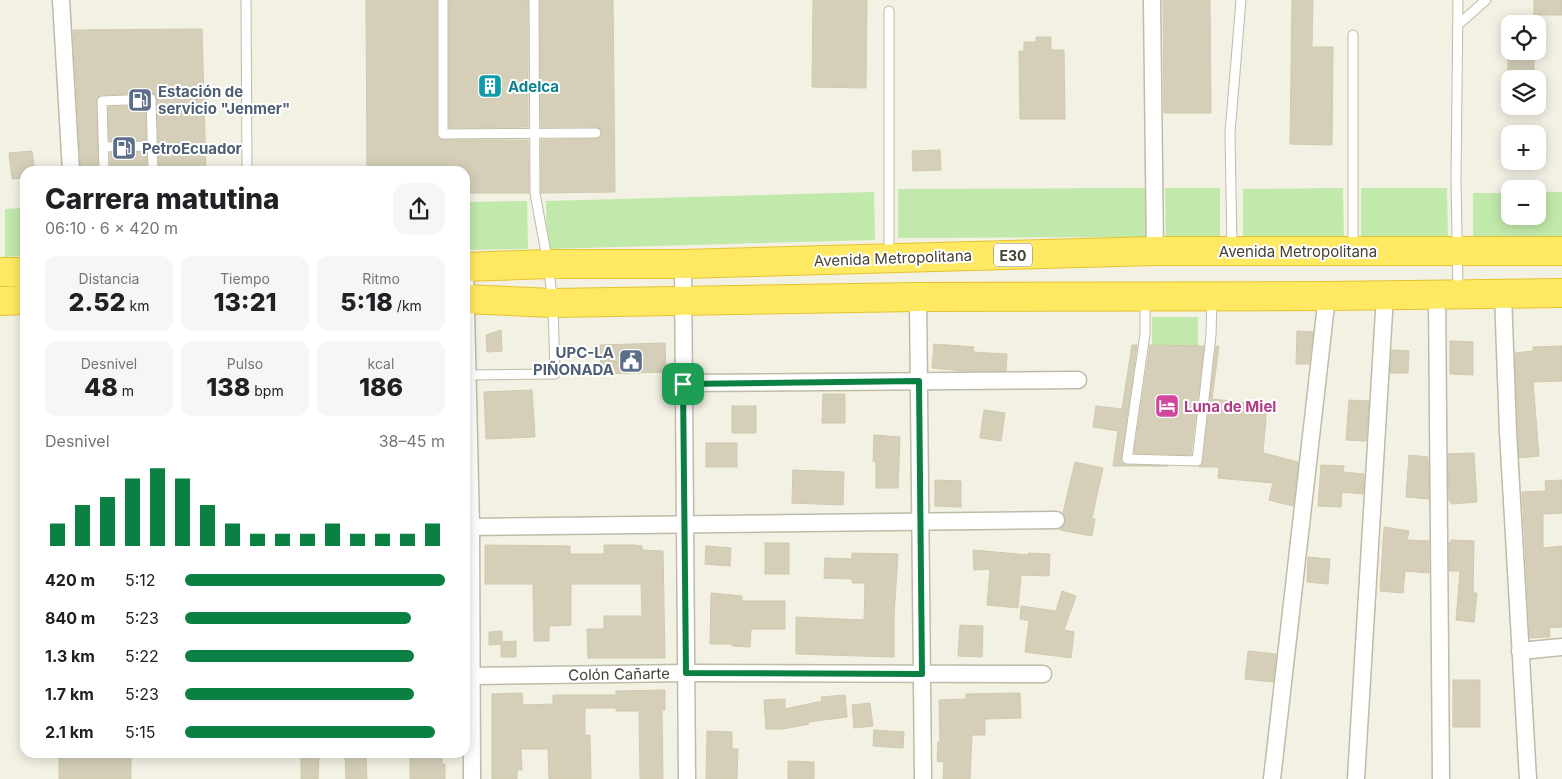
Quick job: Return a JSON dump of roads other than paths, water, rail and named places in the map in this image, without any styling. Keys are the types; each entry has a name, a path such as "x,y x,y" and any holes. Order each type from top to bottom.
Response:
{"highway":[{"name":"Avenida Metropolitana","path":"470,267 548,264 683,264 1155,251 1562,251"},
{"path":"0,272 20,272"},
{"path":"470,299 553,303 918,297 1212,297 1562,293"},
{"path":"0,301 20,300"}],"street":[{"path":"61,0 71,166"},
{"path":"1152,0 1155,251"},
{"path":"683,264 687,779"},
{"path":"1441,779 1448,294"},
{"path":"1503,294 1508,432 1528,779"},
{"path":"1356,779 1385,295"},
{"path":"1272,779 1327,296"},
{"path":"918,297 923,779"},
{"path":"683,384 1078,380"},
{"path":"470,527 684,526 1056,520"},
{"path":"1520,651 1562,647"},
{"name":"Colón Cañarte","path":"470,676 686,673 1043,674"},
{"path":"470,728 472,779"}],"lane":[{"path":"246,0 247,166"},
{"path":"443,0 443,134 596,133"},
{"path":"470,376 555,374 553,303 535,193 534,0"},
{"path":"1232,250 1230,134 1241,0"},
{"path":"1448,294 1456,250 1458,0"},
{"path":"1458,25 1486,0"},
{"path":"888,259 890,11"},
{"path":"1353,35 1353,251"},
{"path":"104,166 102,101 151,99 153,166"},
{"path":"104,147 152,146"},
{"path":"1144,297 1145,334 1127,458 1197,461 1211,335 1212,297"}],"place":[{"name":"Adelca","path":"490,86"},
{"name":"Estación de servicio \"Jenmer\"","path":"140,100"},
{"name":"PetroEcuador","path":"124,148"},
{"name":"UPC-LA PIÑONADA","path":"631,361"},
{"name":"Luna de Miel","path":"1167,406"}]}
